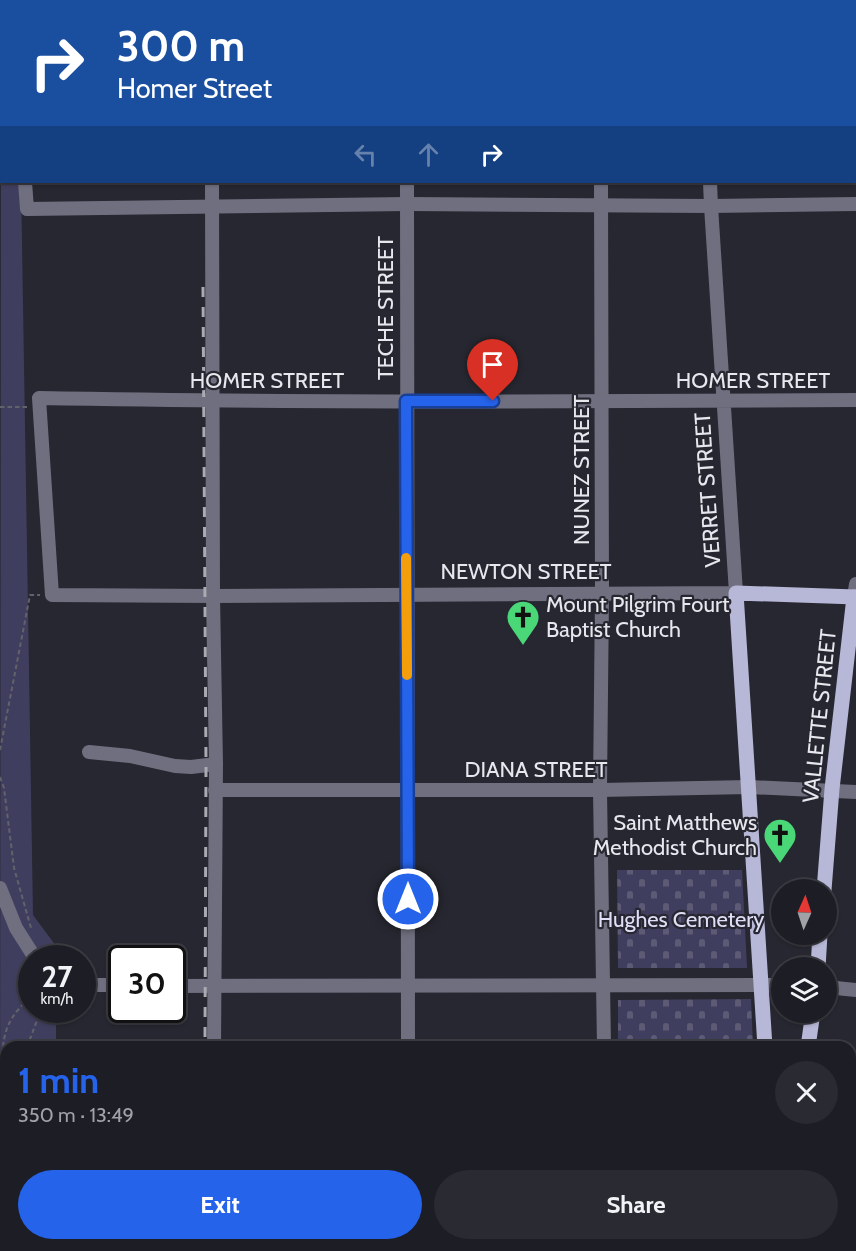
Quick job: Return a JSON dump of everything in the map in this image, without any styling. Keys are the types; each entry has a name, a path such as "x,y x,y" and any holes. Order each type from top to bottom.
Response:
{"main road":[{"name":"NEWTON STREET","path":"736,593 856,593"},
{"name":"VERRET STREET","path":"736,593 765,1041"},
{"name":"VALLETTE STREET","path":"825,879 832,789 856,593"},
{"path":"809,1041 811,1023"}],"street":[{"path":"24,183 27,209 407,204 600,206 856,204"},
{"path":"212,183 213,596 216,764 214,1041"},
{"name":"TECHE STREET","path":"407,183 408,1041"},
{"name":"NUNEZ STREET","path":"601,183 603,594 600,790 604,1041"},
{"name":"VERRET STREET","path":"710,183 736,593"},
{"path":"39,398 52,595"},
{"name":"HOMER STREET","path":"39,398 213,401 856,400"},
{"name":"NEWTON STREET","path":"52,595 736,593"},
{"path":"89,752 130,756 183,767 216,764"},
{"name":"DIANA STREET","path":"215,790 600,790 749,787 832,789 856,792"},
{"path":"0,888 16,928 27,945"},
{"path":"186,986 771,985"},
{"path":"837,988 856,990"}],"path":[{"path":"0,407 29,406 39,398"},
{"path":"0,750 30,595 52,595"},
{"path":"0,777 4,788 14,868 32,931"},
{"path":"2,1041 9,1021 18,1009"},
{"path":"29,1041 36,1023"}],"green space":[{"path":"1,183 21,183 33,915 55,945 18,945 18,1023 56,1023 56,1041 0,1041"},
{"name":"Hughes Cemetery","path":"617,870 742,870 747,968 618,968"},
{"name":"Hughes Cemetery","path":"751,999 753,1041 618,1041 618,1000"}],"railway":[{"path":"203,287 205,1041"}],"slow traffic":[{"path":"406,558 407,675"}],"place":[{"name":"Mount Pilgrim Fourt Baptist Church","path":"523,646"},
{"name":"Saint Matthews Methodist Church","path":"780,864"}],"route":[{"path":"408,899 406,401 493,401"}]}
